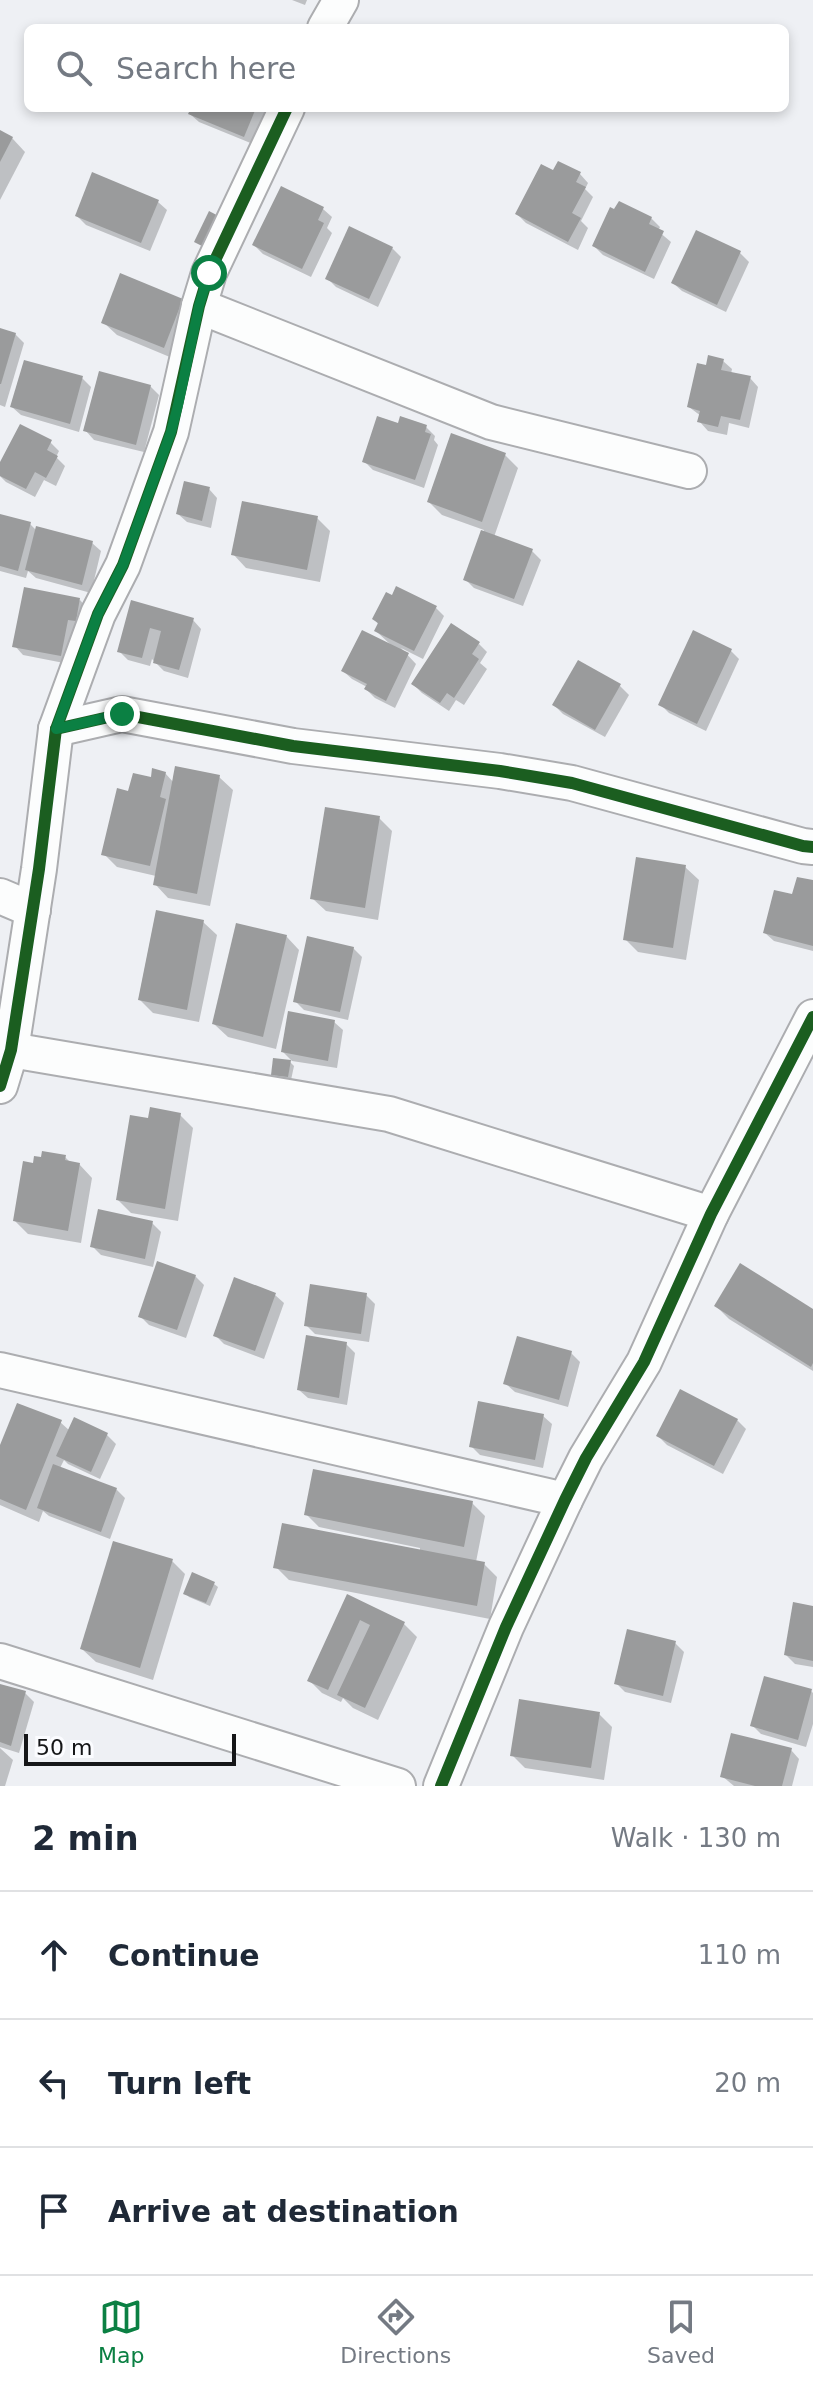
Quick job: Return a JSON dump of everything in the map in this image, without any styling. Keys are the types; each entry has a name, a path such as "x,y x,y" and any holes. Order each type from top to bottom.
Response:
{"street":[{"path":"327,24 341,0"},
{"path":"0,1086 11,1050 33,910 56,729 98,614 123,565 171,432 209,273 285,112"},
{"path":"199,306 491,422 689,471"},
{"path":"56,729 122,714 293,746 515,773 572,783 813,847"},
{"path":"0,896 33,910"},
{"path":"441,1786 506,1627 565,1500 586,1458 644,1362 711,1214 813,1017"},
{"path":"11,1050 389,1114 711,1214"},
{"path":"0,1370 565,1500"},
{"path":"0,1661 398,1786"}],"building":[{"path":"189,112 254,112 244,137"},
{"path":"0,130 13,137 0,162"},
{"path":"558,161 581,172 576,182 586,187 572,213 581,218 568,242 515,214 541,164 553,170"},
{"path":"92,172 159,200 141,243 75,216"},
{"path":"281,186 324,207 318,220 324,223 302,269 252,245"},
{"path":"619,201 652,217 649,224 664,231 645,272 592,246 610,207 614,209"},
{"path":"209,211 228,221 214,252 194,242"},
{"path":"349,226 393,247 369,299 325,279"},
{"path":"696,230 741,251 717,305 671,283"},
{"path":"120,273 183,299 164,348 101,323"},
{"path":"0,328 16,333 1,384 0,384"},
{"path":"708,355 724,359 721,370 751,376 740,420 721,416 718,427 697,422 700,411 687,407 697,363 706,365"},
{"path":"24,360 83,376 70,424 10,407"},
{"path":"99,371 151,385 136,445 83,431"},
{"path":"377,416 398,423 400,416 427,425 425,432 431,434 415,480 362,462"},
{"path":"20,424 52,440 47,450 58,456 46,478 35,472 26,489 0,476 0,462"},
{"path":"451,433 506,453 482,522 427,502"},
{"path":"184,481 210,487 202,521 176,514"},
{"path":"242,501 318,516 307,570 231,555"},
{"path":"0,514 31,522 18,571 0,566"},
{"path":"36,526 93,541 82,585 25,570"},
{"path":"481,530 533,549 514,599 463,580"},
{"path":"396,586 437,606 414,651 374,631 378,623 372,619 386,592 392,595"},
{"path":"24,587 80,598 76,621 68,620 61,656 12,647"},
{"path":"131,600 194,618 179,670 153,663 161,631 150,628 142,658 117,652"},
{"path":"451,623 480,642 472,654 479,659 454,698 447,693 440,703 411,684"},
{"path":"362,630 409,653 386,701 364,689 367,684 341,671"},
{"path":"693,630 732,649 697,724 658,705"},
{"path":"578,660 621,684 595,730 552,705"},
{"path":"175,766 220,775 197,894 153,885"},
{"path":"152,768 166,772 160,797 166,799 150,866 101,855 117,788 128,791 133,773 151,777"},
{"path":"325,807 380,816 365,908 310,899"},
{"path":"636,857 686,865 673,948 623,940"},
{"path":"797,877 813,880 813,946 763,933 774,890 792,894"},
{"path":"156,910 204,920 187,1010 138,1000"},
{"path":"236,923 287,935 263,1037 212,1024"},
{"path":"307,936 354,947 340,1012 293,1002"},
{"path":"288,1011 335,1020 328,1061 281,1052"},
{"path":"273,1058 291,1060 288,1077 271,1075"},
{"path":"150,1107 181,1113 165,1209 116,1200 130,1115 148,1118"},
{"path":"42,1151 66,1155 65,1160 80,1163 68,1231 13,1221 23,1161 33,1163 34,1156 41,1157"},
{"path":"98,1209 153,1221 145,1259 90,1247"},
{"path":"157,1261 196,1275 177,1330 138,1317"},
{"path":"740,1263 813,1309 811,1367 714,1306"},
{"path":"234,1277 276,1293 255,1351 213,1336"},
{"path":"310,1284 367,1293 361,1334 304,1326"},
{"path":"306,1335 347,1342 339,1398 297,1390"},
{"path":"517,1336 572,1351 559,1400 503,1384"},
{"path":"680,1389 738,1419 714,1466 656,1436"},
{"path":"478,1401 544,1414 535,1460 469,1447"},
{"path":"17,1403 62,1420 26,1510 0,1499 0,1445"},
{"path":"74,1417 108,1433 91,1472 56,1456"},
{"path":"53,1464 117,1488 101,1532 37,1508"},
{"path":"313,1469 473,1501 464,1547 304,1515"},
{"path":"282,1523 485,1562 477,1606 273,1568"},
{"path":"113,1541 173,1559 140,1668 80,1649"},
{"path":"192,1572 215,1582 206,1603 183,1594"},
{"path":"347,1594 405,1622 365,1708 337,1695 370,1625 360,1620 328,1690 307,1681"},
{"path":"793,1602 813,1606 813,1661 784,1655"},
{"path":"627,1629 676,1641 663,1696 614,1684"},
{"path":"764,1676 812,1689 798,1740 750,1726"},
{"path":"0,1684 26,1691 11,1746 0,1742"},
{"path":"519,1699 600,1712 591,1768 510,1756"},
{"path":"731,1733 792,1748 782,1786 755,1786 720,1777"}],"cycle path":[{"path":"0,1086 11,1050 39,869 56,729 98,614 123,565 171,432 209,273 285,112"},
{"path":"56,729 122,714 293,746 500,771 572,783 813,847"},
{"path":"441,1786 506,1627 565,1500 586,1458 644,1362 711,1214 813,1017"}],"route":[{"path":"122,714 56,729 98,614 123,565 171,432 209,273"}]}
